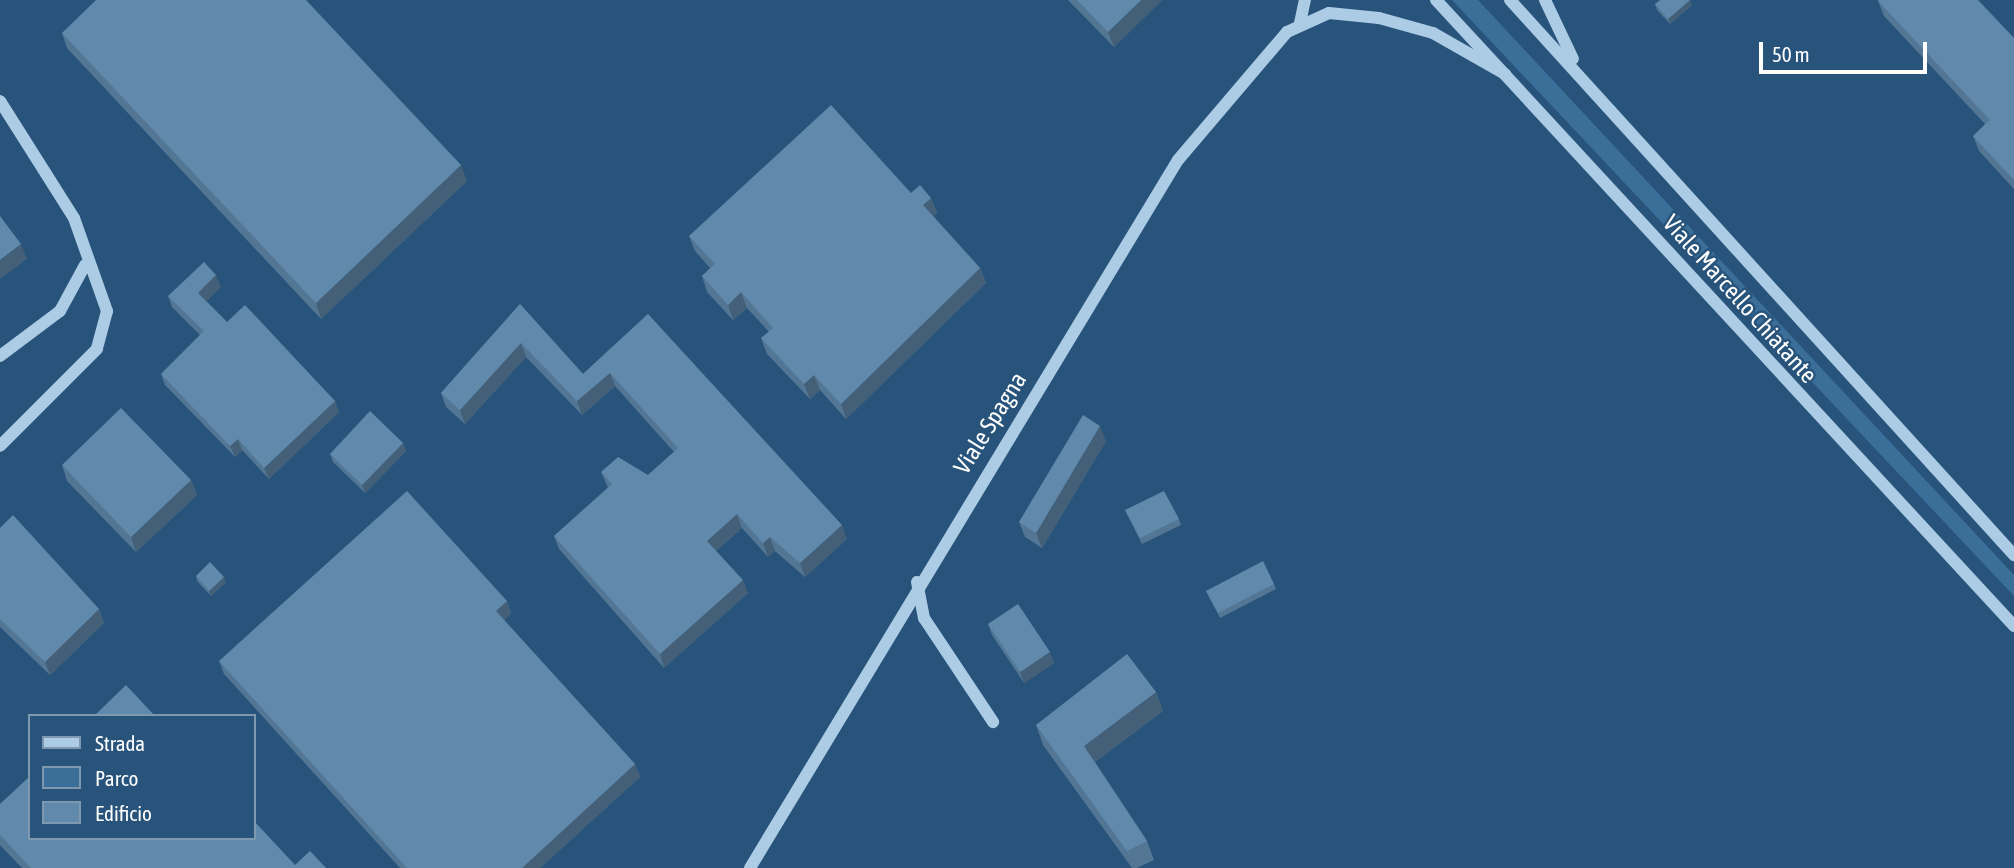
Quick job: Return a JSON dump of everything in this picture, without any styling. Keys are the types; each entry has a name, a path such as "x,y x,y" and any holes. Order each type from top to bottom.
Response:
{"street":[{"name":"Viale Spagna","path":"750,868 917,582 1178,160 1300,23 1305,0"},
{"name":"Viale Marcello Chiatante","path":"1436,0 2014,626"},
{"name":"Viale Marcello Chiatante","path":"1510,0 1582,74 2014,555"},
{"path":"1545,0 1582,74"},
{"path":"1300,23 1329,13 1379,18 1433,33 1505,74"},
{"path":"0,101 74,218 85,265 107,311 97,349 0,446"},
{"path":"0,356 60,311 85,265"},
{"path":"917,582 924,618 993,722"}],"green space":[{"path":"1452,0 1478,0 2014,575 2014,596"}],"building":[{"path":"96,0 306,0 461,165 316,303 62,33"},
{"path":"1077,0 1141,0 1108,32"},
{"path":"1660,0 1690,0 1668,19 1655,4"},
{"path":"1879,0 1978,0 2014,38 2014,180 1973,136 1990,120"},
{"path":"831,105 911,193 920,185 931,198 923,205 980,268 841,404 814,375 804,384 761,338 773,328 741,292 728,305 702,276 715,264 689,236"},
{"path":"0,216 21,244 0,260"},
{"path":"204,262 216,275 198,293 227,322 245,305 335,401 264,468 238,439 230,446 161,374 204,331 168,296"},
{"path":"520,304 583,374 648,314 842,525 800,563 770,537 763,543 737,514 707,541 743,580 660,654 554,536 612,484 601,472 618,457 648,475 678,448 610,373 577,401 521,343 460,410 441,393"},
{"path":"121,408 191,480 131,537 62,465"},
{"path":"370,411 403,443 362,485 330,454"},
{"path":"1083,415 1100,426 1036,533 1019,522"},
{"path":"407,491 507,601 496,611 635,764 522,868 407,868 219,661"},
{"path":"1164,491 1179,519 1140,538 1125,510"},
{"path":"13,515 99,609 45,662 0,619 0,528"},
{"path":"1263,561 1274,584 1218,613 1206,591"},
{"path":"210,562 224,577 209,591 196,576"},
{"path":"1018,604 1050,652 1020,672 988,624"},
{"path":"1127,654 1156,692 1084,746 1147,841 1127,851 1036,725"},
{"path":"126,685 153,714 96,714"},
{"path":"28,778 28,840 256,840 256,823 295,865 310,851 326,868 31,868 0,835 0,804"}]}
